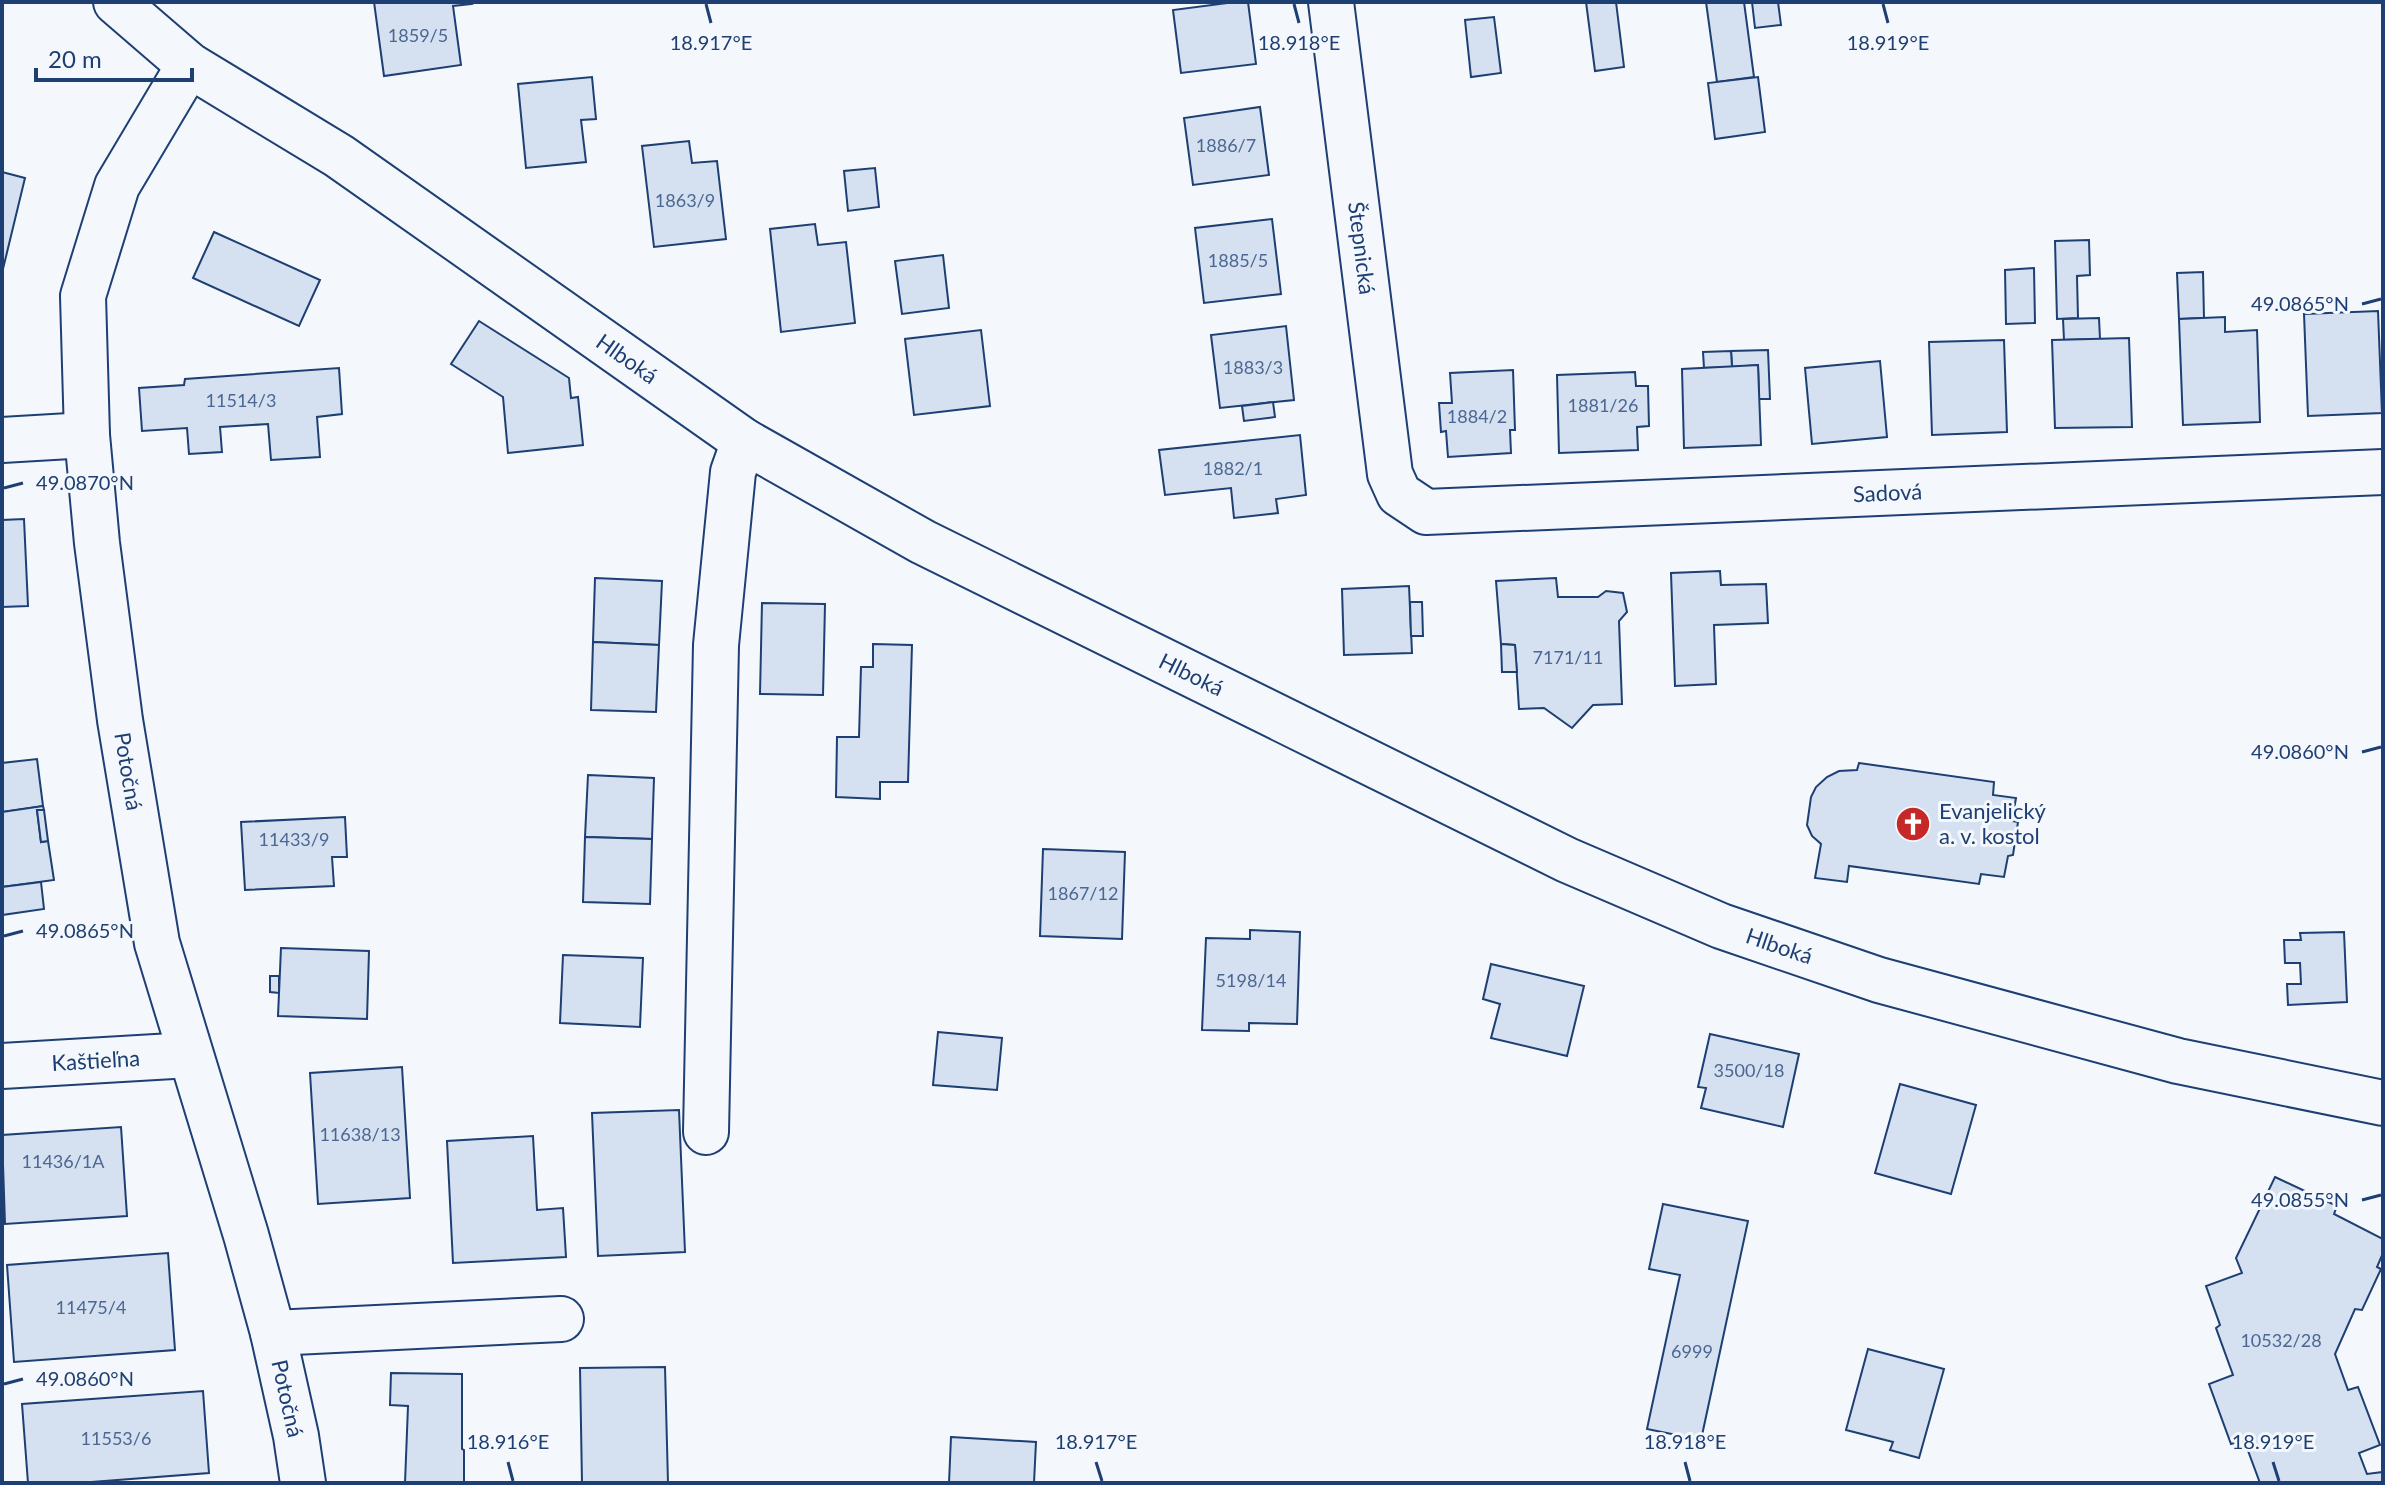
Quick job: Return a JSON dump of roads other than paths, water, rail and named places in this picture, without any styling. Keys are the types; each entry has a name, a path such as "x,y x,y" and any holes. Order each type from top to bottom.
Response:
{"street":[{"name":"Hlboká","path":"116,2 189,65 339,156 744,441 923,542 1567,860 1721,926 1879,980 2178,1061 2383,1103"},
{"name":"Štepnická","path":"1331,2 1390,474 1399,494"},
{"name":"Potočná","path":"189,65 117,186 83,296 87,435 97,543 122,735 157,943 273,1333 303,1483"},
{"path":"2,440 87,435"},
{"path":"706,1132 716,645 733,472 744,441"},
{"name":"Sadová","path":"1399,494 1426,512 2383,472"},
{"name":"Kaštieľna","path":"2,1066 190,1055"},
{"path":"273,1333 561,1319"}],"place":[{"name":"Evanjelický a. v. kostol","path":"1913,824"}]}
